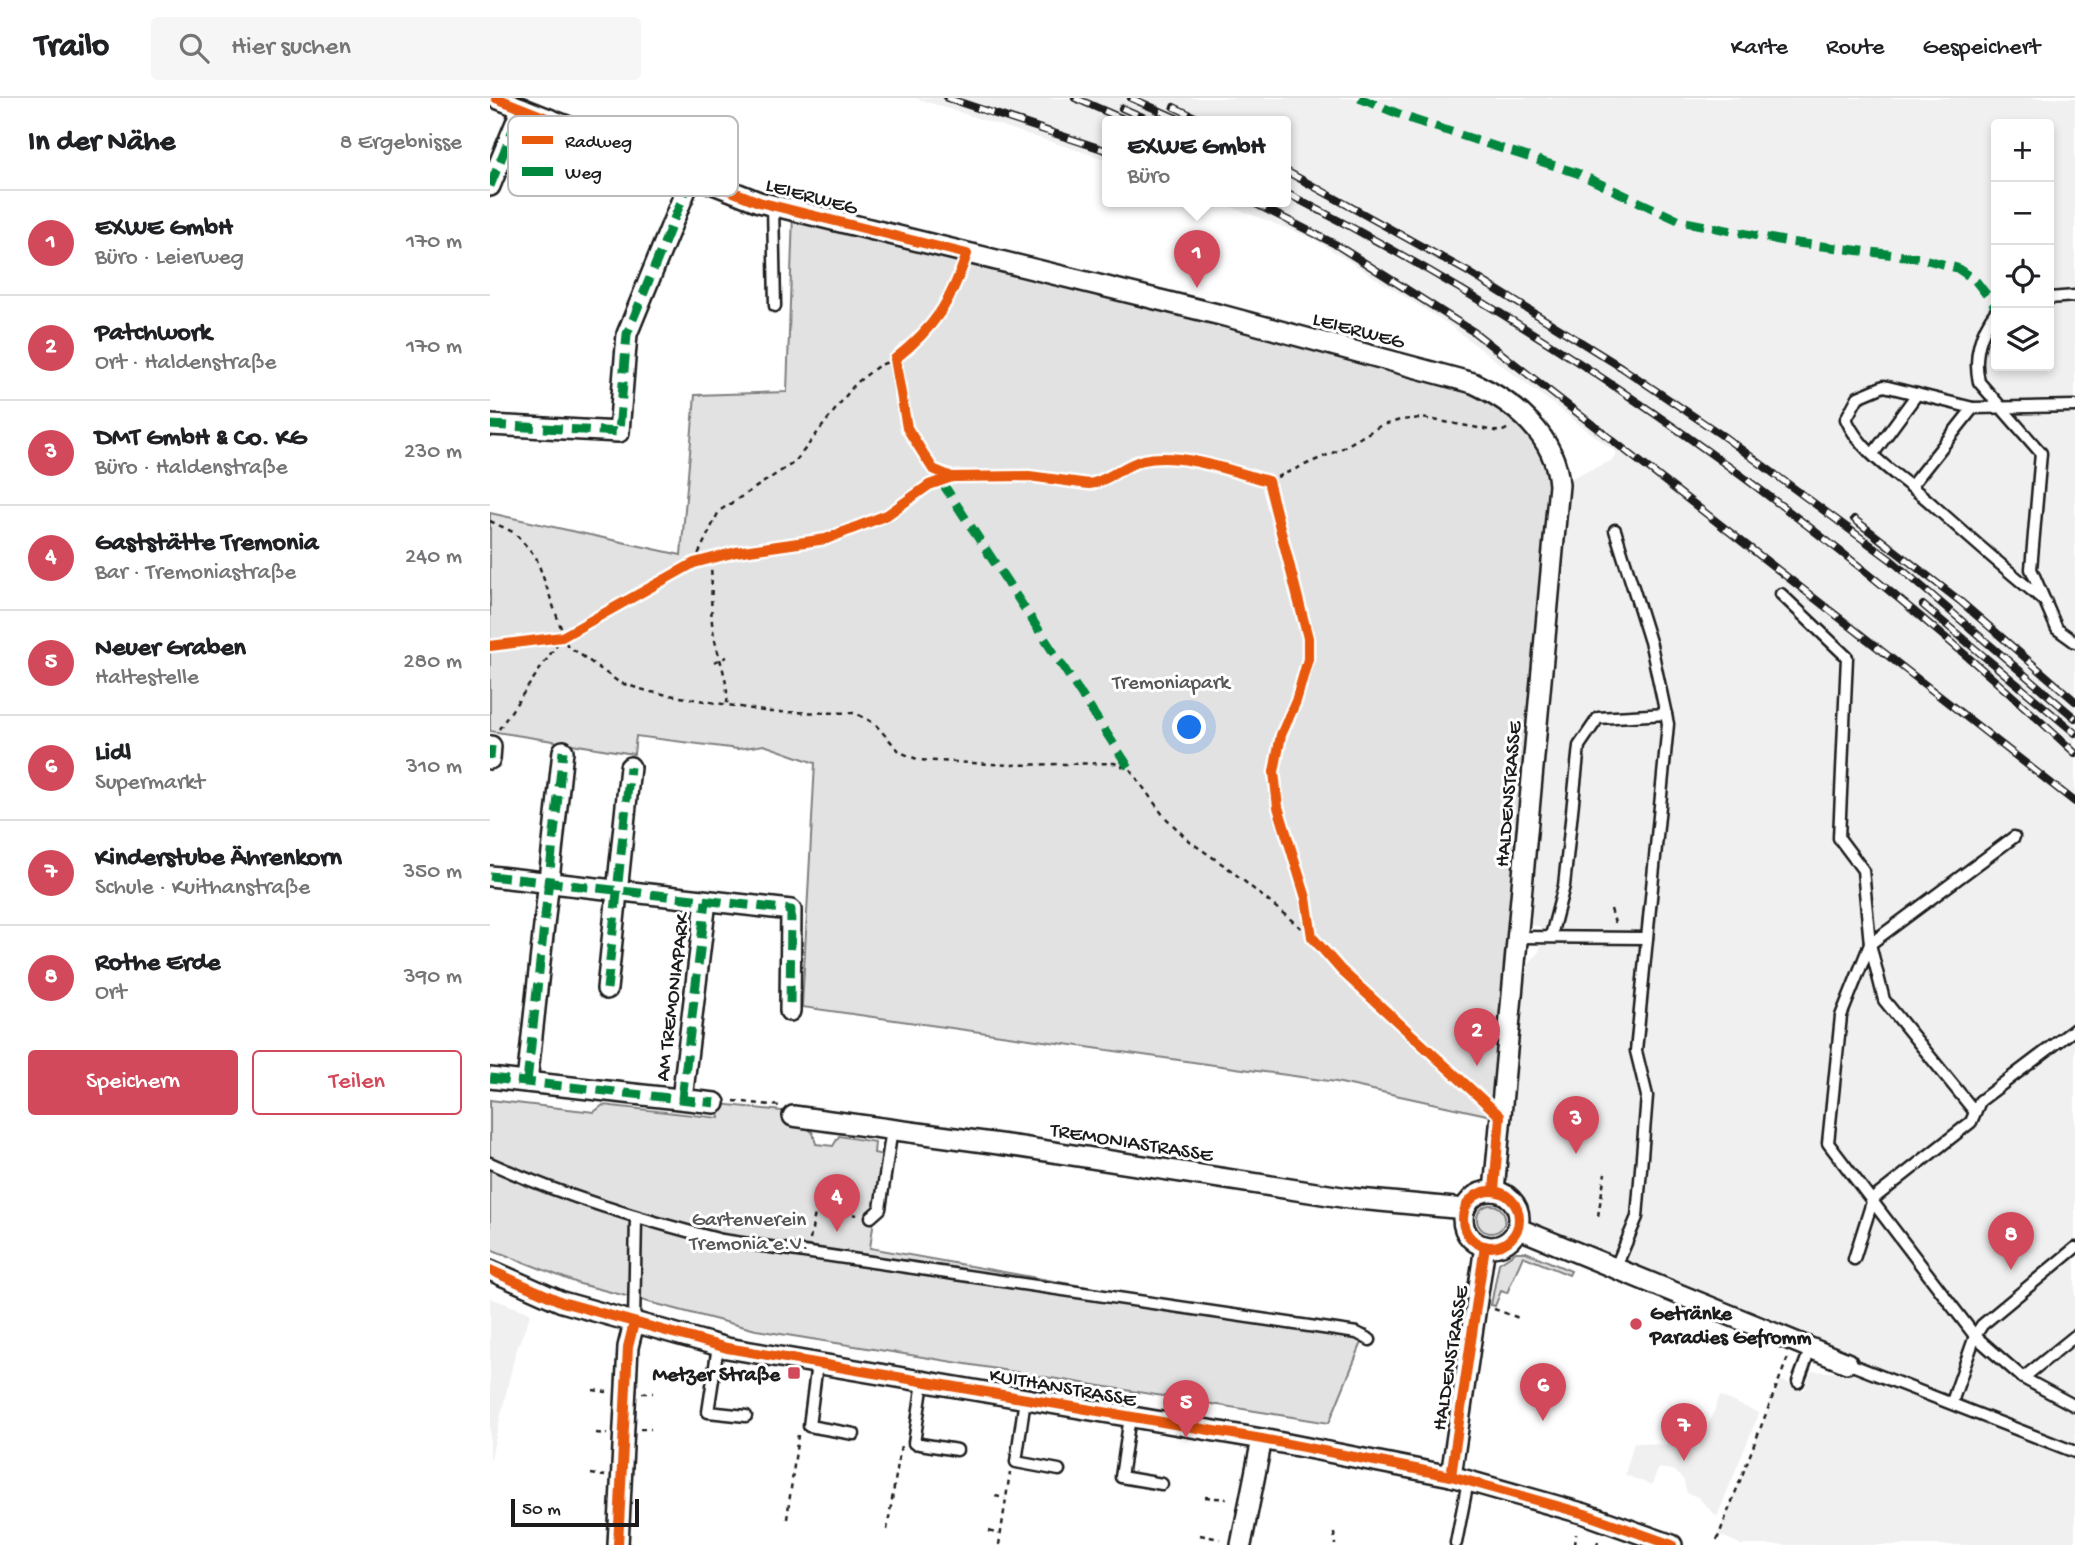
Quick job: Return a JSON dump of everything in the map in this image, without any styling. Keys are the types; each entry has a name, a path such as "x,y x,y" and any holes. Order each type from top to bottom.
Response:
{"street":[{"name":"LEIERWEG","path":"496,98 543,116"},
{"path":"519,116 522,108"},
{"path":"490,186 508,142"},
{"name":"LEIERWEG","path":"738,192 773,205 1221,315 1473,383 1503,396 1524,417 1552,452 1558,468 1559,485"},
{"path":"490,425 619,432 627,334 683,196"},
{"name":"HALDENSTRASSE","path":"1494,1191 1559,485"},
{"path":"527,1082 563,751"},
{"path":"607,989 630,767"},
{"name":"AM TREMONIAPARK","path":"490,876 791,911 790,1011"},
{"name":"AM TREMONIAPARK","path":"682,1099 706,901"},
{"path":"490,1078 715,1103"},
{"name":"TREMONIASTRASSE","path":"793,1116 1348,1198 1465,1209"},
{"path":"1494,1191 1507,1196 1515,1204 1517,1228 1502,1244 1485,1246 1468,1234 1464,1224 1465,1209 1477,1195 1494,1191"},
{"path":"1517,1228 1802,1347 1847,1363"},
{"name":"HALDENSTRASSE","path":"1459,1479 1485,1246"},
{"name":"KUITHANSTRASSE","path":"490,1270 562,1302 718,1346 1262,1439 1459,1479 1585,1514 1672,1545"},
{"path":"618,1545 628,1359 634,1323"},
{"path":"1241,1545 1262,1439"}],"lane":[{"path":"773,205 775,306"},
{"path":"2054,298 2075,296"},
{"path":"1991,320 1981,338 1976,368 1979,382 2040,453 2031,569 2057,629 2075,642"},
{"path":"2046,602 1983,552 1854,438 1846,419 1858,397 1884,386 1973,408 2075,406"},
{"path":"1873,454 1917,394"},
{"path":"1911,486 1973,408"},
{"path":"1615,530 1651,645 1668,724 1636,1051 1647,1096 1637,1217 1615,1270"},
{"path":"1781,594 1847,657 1839,838 1863,870 1870,944 1884,1000 1975,1112"},
{"path":"1551,936 1564,886 1579,746 1598,718 1666,714"},
{"path":"2014,837 1870,944 1841,1016 1828,1143 1975,1336 2023,1378 2075,1406"},
{"path":"1516,937 1647,938"},
{"path":"1854,1259 1873,1199 1971,1122 1980,1101 2075,1029"},
{"path":"871,1217 880,1209 892,1129"},
{"path":"490,1163 545,1188 636,1218 722,1240 1357,1333 1370,1340"},
{"path":"634,1323 636,1218"},
{"path":"1952,1402 1975,1336 1982,1325 2075,1248"},
{"path":"2023,1378 2075,1336"},
{"path":"718,1346 708,1412 746,1416"},
{"path":"1798,1382 1802,1347"},
{"path":"1847,1363 2075,1451"},
{"path":"817,1364 809,1426 854,1434"},
{"path":"923,1382 914,1443 957,1450"},
{"path":"1025,1399 1016,1462 1059,1470"},
{"path":"1130,1417 1121,1477 1162,1484"},
{"path":"1456,1543 1459,1479"}],"path":[{"path":"694,563 719,511 788,468 855,384 877,366 895,359 939,319 956,286 967,254"},
{"path":"895,359 907,428 933,468 952,477"},
{"path":"490,646 562,636 694,563 826,539 887,515 929,485 952,477 1028,476 1088,484 1096,483 1122,466 1147,459 1191,461 1268,481 1339,450 1380,426 1400,420 1422,418 1501,432 1524,417"},
{"path":"1268,481 1308,638 1308,659 1296,701 1281,735 1274,772 1278,807 1306,898 1312,937"},
{"path":"490,521 515,533 536,557 562,636 589,662 620,683 651,692 770,712 855,713 874,723 900,752 919,760 1009,765 1091,762 1114,763 1129,769 1163,815 1188,841 1228,868 1312,937 1340,970 1500,1116"},
{"path":"710,559 713,589 712,628 726,680 727,705"},
{"path":"491,752 501,724 555,651 562,636"},
{"path":"714,662 727,657"},
{"path":"1611,909 1615,924"},
{"path":"715,1103 718,1099 789,1107 793,1116"},
{"path":"1598,1216 1605,1173"},
{"path":"808,1254 816,1208 871,1217"},
{"path":"1488,1307 1519,1318"},
{"path":"1717,1540 1802,1347"},
{"path":"593,1390 613,1392"},
{"path":"596,1433 611,1434"},
{"path":"787,1519 798,1435"},
{"path":"887,1530 902,1440 897,1439"},
{"path":"788,1460 795,1460"},
{"path":"999,1545 1010,1472"},
{"path":"591,1474 608,1476"},
{"path":"890,1478 895,1478"},
{"path":"995,1496 1006,1498"},
{"path":"1205,1497 1227,1499"},
{"path":"782,1499 789,1499"},
{"path":"884,1516 889,1517"},
{"path":"989,1531 1000,1534"},
{"path":"1334,1533 1335,1545"},
{"path":"1575,1545 1576,1534"},
{"path":"1200,1535 1220,1539"}],"shaded area":[{"path":"915,98 2075,98 2075,1545 1741,1545 1718,1534 1780,1380 1804,1390 1812,1371 1843,1373 1846,1363 1521,1226 1522,1211 1518,1201 1498,1186 1505,1100 1527,966 1540,950 1541,927 1531,925 1570,482 1571,478 1611,461 1617,453 1448,324 1314,239 1232,207 1291,207 1291,116 1102,116 1102,158"},
{"path":"490,1298 531,1313 515,1354 490,1462"},
{"path":"1720,1396 1759,1413 1717,1517 1698,1497 1687,1493 1683,1479 1673,1470 1658,1468 1652,1485 1625,1475 1634,1442 1699,1448"}],"green space":[{"name":"Tremoniapark","path":"793,214 1503,399 1554,468 1496,1117 1336,1082 802,1007 815,763 764,745 738,749 636,736 634,754 490,731 490,513 681,555 695,395 787,392"},
{"name":"Gartenverein Tremonia e.V.","path":"490,1100 594,1112 603,1105 719,1118 721,1104 790,1112 813,1133 816,1144 833,1146 839,1136 875,1142 874,1153 883,1155 870,1248 1120,1293 1367,1330 1329,1423 756,1330 580,1284 490,1249"},
{"path":"1491,1205 1501,1209 1505,1219 1501,1229 1491,1233 1481,1229 1477,1219 1481,1209"},
{"path":"1516,1252 1526,1252 1571,1271 1569,1275 1523,1256 1507,1293 1501,1291 1495,1306 1491,1305 1499,1263"}],"railway":[{"path":"947,98 1102,149"},
{"path":"1075,98 1116,116"},
{"path":"1131,98 1172,116"},
{"path":"1174,107 1193,116"},
{"path":"1122,108 1140,116"},
{"path":"1291,174 1468,272 1621,367 1723,436 1891,560 2075,718"},
{"path":"1291,196 1393,250 1498,312 1600,377 1700,446 1892,593 2075,753"},
{"path":"1262,207 1335,244 1474,332 2075,802"},
{"path":"1854,519 1960,601 2075,701"},
{"path":"1923,605 2075,733"}],"marked path":[{"path":"1359,98 1414,120 1577,173 1680,221 1789,242 1920,258 1957,268 1975,280 1991,301"},
{"path":"519,116 522,108"},
{"path":"490,186 508,142"},
{"path":"490,425 619,432 627,334 683,196"},
{"path":"941,481 1130,769"},
{"path":"490,759 491,746"},
{"path":"527,1082 563,751"},
{"path":"607,989 630,767"},
{"path":"490,876 791,910 790,1011"},
{"path":"682,1099 706,901"},
{"path":"490,1078 715,1103"}],"cycle path":[{"path":"496,98 542,116"},
{"path":"738,194 759,202 967,254 940,313 921,336 895,359 907,428 933,469 952,477"},
{"path":"490,646 562,637 694,563 736,552 826,539 887,515 929,485 952,477 1029,476 1089,484 1136,462 1174,458 1268,481 1308,638 1308,659 1296,701 1281,735 1274,772 1278,807 1306,898 1312,937 1341,970 1500,1116 1494,1191"},
{"path":"1491,1191 1506,1196 1514,1204 1519,1219 1514,1234 1506,1242 1491,1247 1476,1242 1468,1234 1463,1219 1468,1204 1476,1196 1491,1191"},
{"path":"1451,1476 1485,1246"},
{"path":"490,1270 562,1302 727,1348 1262,1439 1451,1476 1585,1514 1672,1545"},
{"path":"618,1545 628,1347 634,1323"}],"place":[{"name":"EXWE GmbH","path":"1197,288"},
{"name":"Patchwork","path":"1477,1066"},
{"name":"DMT GmbH & Co. KG","path":"1576,1154"},
{"name":"Gaststätte Tremonia","path":"837,1232"},
{"name":"Rothe Erde","path":"2011,1270"},
{"name":"Getränke Paradies Gefromm","path":"1636,1324"},
{"name":"Metzer Straße","path":"794,1373"},
{"name":"Lidl","path":"1543,1421"},
{"name":"Neuer Graben","path":"1186,1438"},
{"name":"Kinderstube Ährenkorn","path":"1684,1461"}]}
